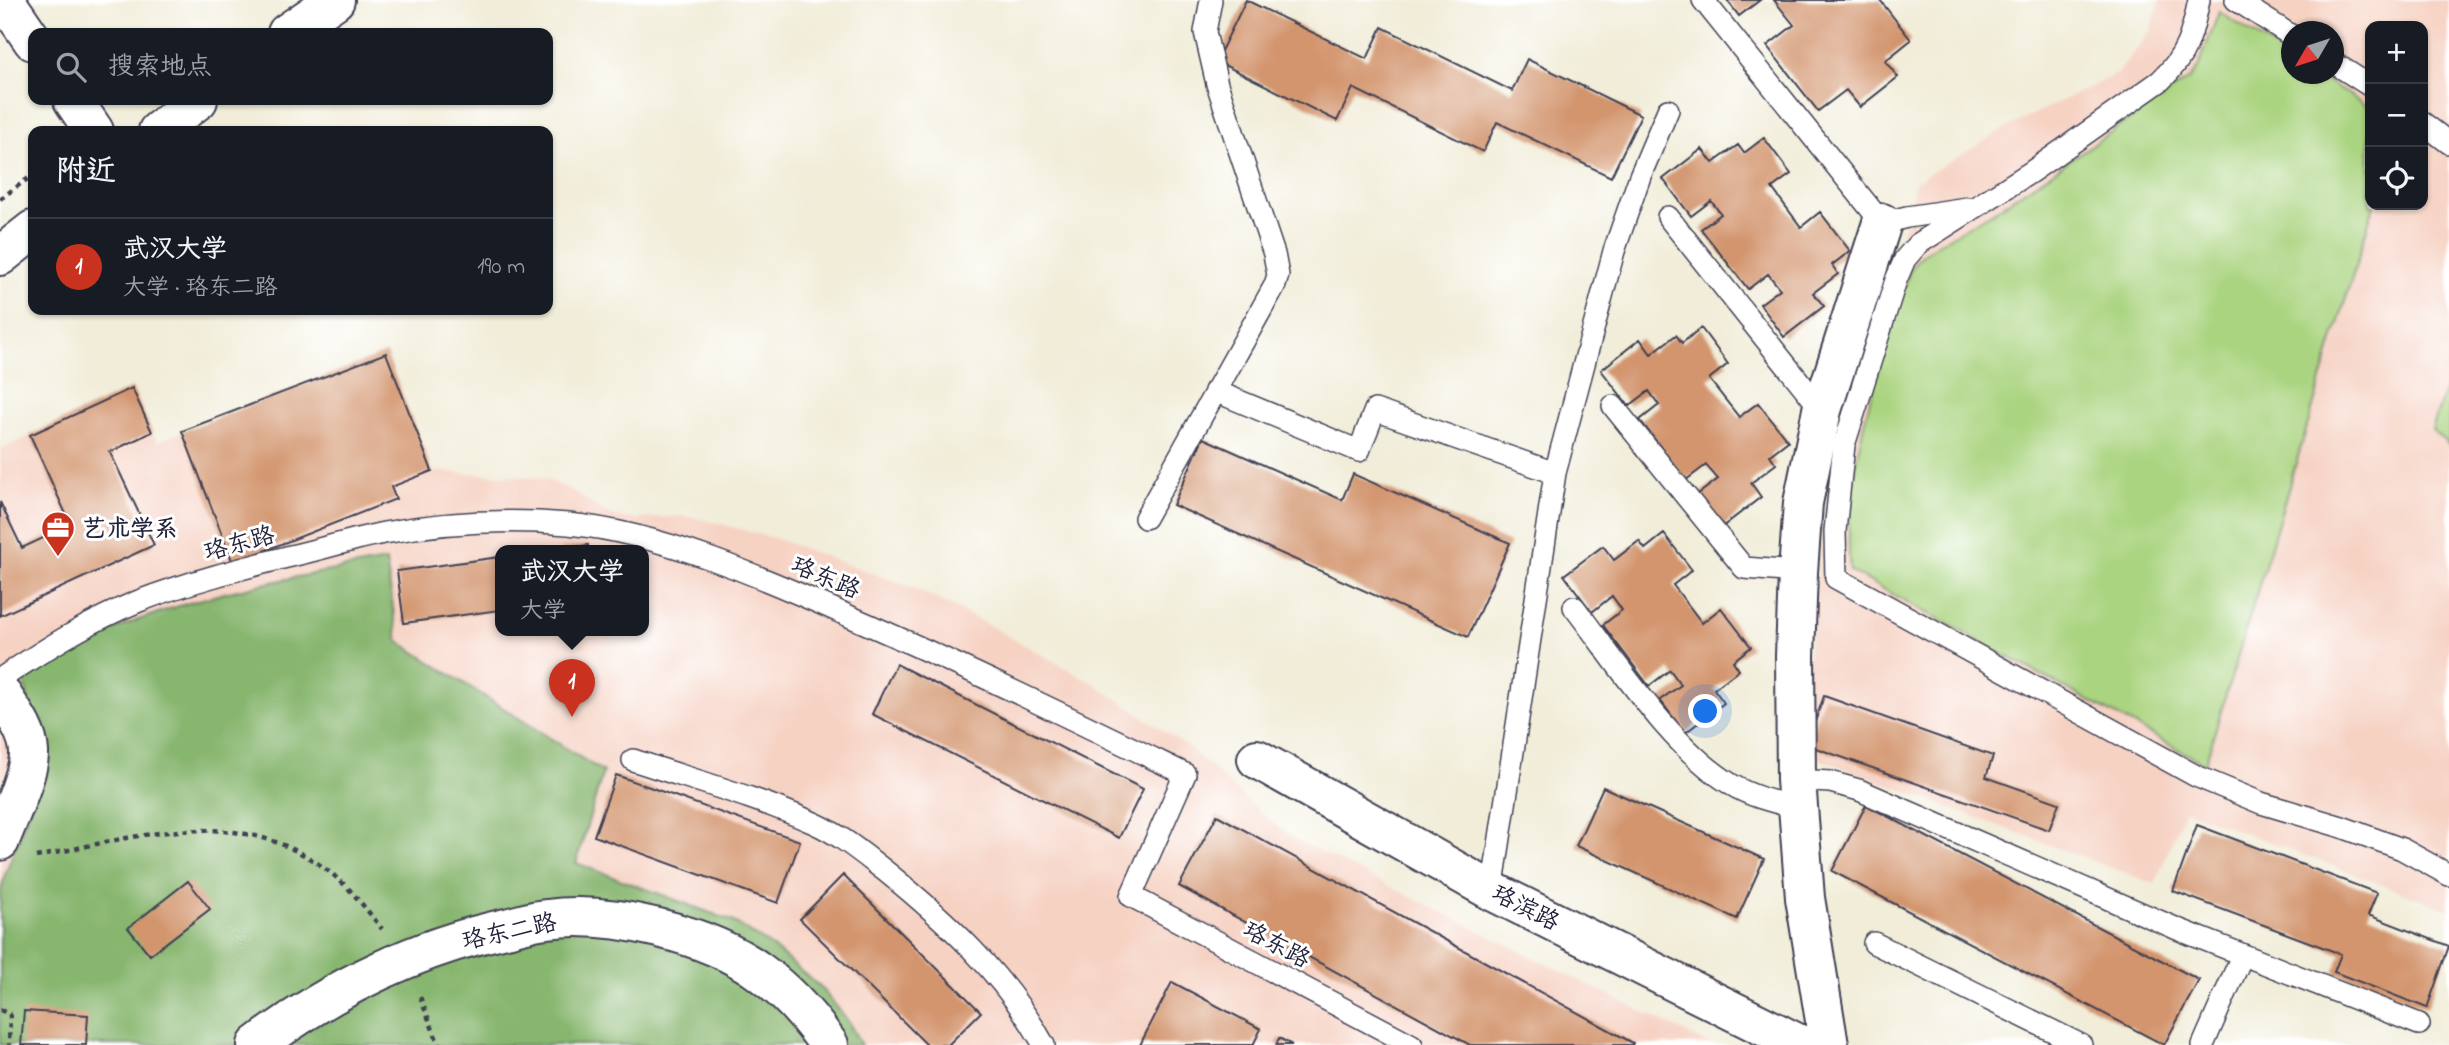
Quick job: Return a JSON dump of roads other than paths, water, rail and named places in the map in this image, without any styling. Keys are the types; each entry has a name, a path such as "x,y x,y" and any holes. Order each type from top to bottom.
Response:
{"street":[{"path":"5,0 28,34"},
{"path":"294,28 335,0"},
{"path":"76,105 91,126"},
{"path":"164,126 192,105"},
{"path":"1829,1045 1805,898 1797,794 1795,656 1798,572 1803,503 1822,410 1882,223"},
{"path":"0,256 28,234"},
{"path":"0,692 24,734 29,752 25,772 0,841"},
{"name":"珞滨路","path":"1257,759 1492,891 1801,1045"},
{"name":"珞东二路","path":"257,1045 311,1008 378,970 471,936 548,918 600,918 643,924 716,947 759,971 789,996 813,1022 829,1045"}],"lane":[{"path":"1144,517 1275,285 1278,275 1274,254 1217,84 1205,32 1211,0"},
{"path":"1703,0 1882,223 1976,207"},
{"path":"2199,0 2193,32 2185,52 2175,67 2160,81 2031,172 1917,244 1905,259 1844,445 1835,531 1836,578 2196,776 2261,803 2342,827 2402,849 2449,875"},
{"path":"2236,0 2281,29"},
{"path":"2344,70 2367,84"},
{"path":"1492,891 1555,473 1614,251 1640,176 1668,110"},
{"path":"2428,127 2449,143"},
{"path":"1668,217 1822,410"},
{"path":"1215,391 1359,451 1375,410 1555,473"},
{"path":"1614,406 1744,568 1798,572"},
{"name":"珞东路","path":"0,679 60,640 136,602 219,574 382,533 443,524 518,522 569,524 619,532 679,549 785,587 966,668 1185,774 1131,896 1412,1045"},
{"path":"1574,607 1657,715 1704,764 1731,784 1757,797 1797,794 1830,782 1859,790 2242,956 2419,1024"},
{"path":"633,760 816,824 862,853 923,901 963,939 1005,986 1044,1045"},
{"path":"1874,943 2081,1045"},
{"path":"2203,1045 2242,956"}],"place":[{"name":"艺术学系","path":"58,558"},
{"name":"武汉大学","path":"572,717"}]}
